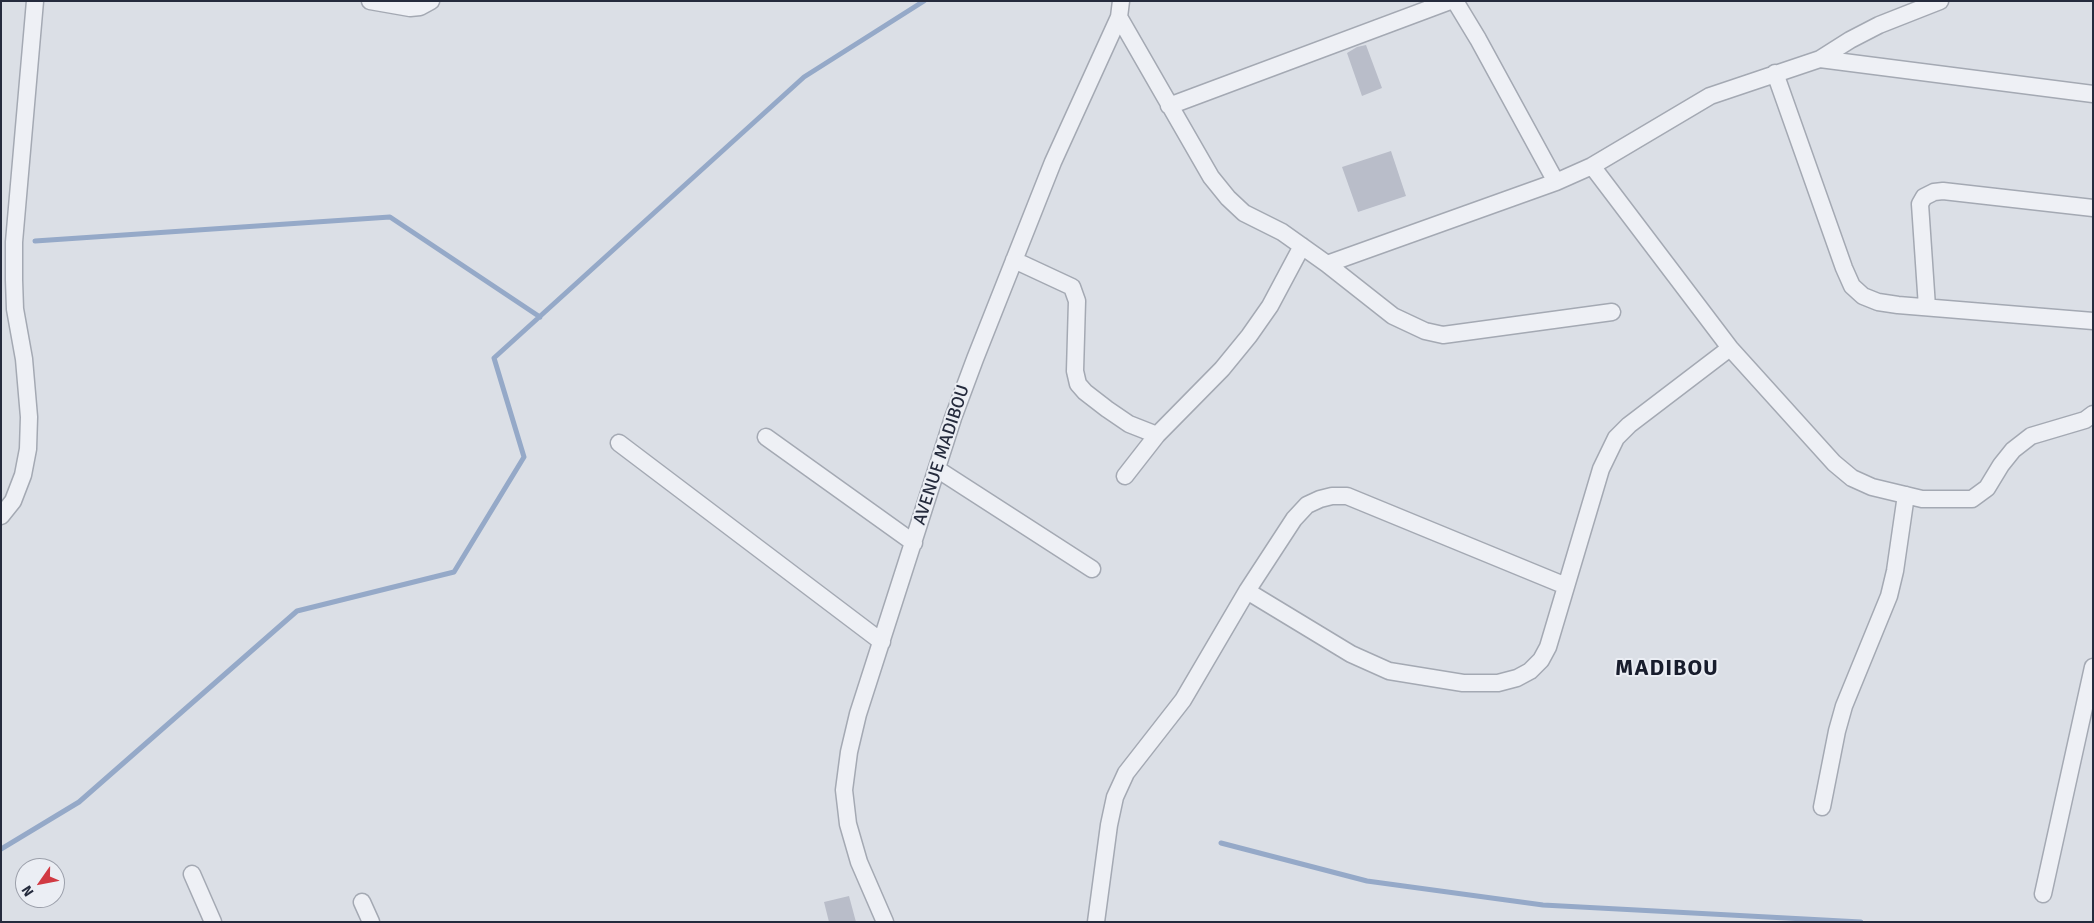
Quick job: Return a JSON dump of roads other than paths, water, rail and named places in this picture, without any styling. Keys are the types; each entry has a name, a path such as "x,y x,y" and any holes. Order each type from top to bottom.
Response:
{"street":[{"path":"1,516 13,501 23,475 28,448 29,417 24,359 15,309 14,261 35,1"},
{"path":"370,1 410,8 420,7 431,1"},
{"path":"1169,106 1450,1"},
{"path":"1455,1 1478,39 1556,182"},
{"path":"1327,264 1556,182 1592,166 1710,96 1820,59 1879,25 1940,1"},
{"path":"1120,9 1169,106 1210,177 1228,198 1244,213 1282,232 1302,246 1392,316 1425,331 1443,335 1612,312"},
{"name":"AVENUE MADIBOU","path":"884,922 859,862 848,824 844,790 848,752 858,714 959,401 1053,162 1120,9"},
{"path":"1820,59 2093,94"},
{"path":"1775,73 1852,286 1863,296 1878,302 2093,321"},
{"path":"1592,166 1730,348 1834,463 1852,478 1872,487 1922,499 1972,499 1987,488 2013,450 2031,436 2086,420 2093,414"},
{"path":"1927,307 1920,204 1924,197 1934,192 1943,191 2093,208"},
{"path":"1125,476 1157,435 1216,375 1249,336 1270,306 1302,246"},
{"path":"1014,260 1072,287 1077,302 1075,371 1078,384 1085,392 1129,424 1157,435"},
{"path":"1247,591 1351,654 1389,671 1463,683 1498,683 1517,678 1530,671 1541,660 1548,647 1601,469 1616,438 1629,425 1730,348"},
{"path":"766,437 914,543"},
{"path":"620,443 882,642"},
{"path":"937,469 1092,569"},
{"path":"1822,807 1837,731 1844,706 1889,596 1895,571 1906,495"},
{"path":"1096,922 1109,825 1115,796 1126,773 1183,700 1247,591 1294,519 1307,505 1332,496 1347,496 1566,586"},
{"path":"2043,894 2093,668"},
{"path":"192,874 213,922"},
{"path":"362,902 371,922"}],"waterway":[{"path":"1,849 79,802 297,611 454,572 524,457 494,358 804,77 924,1"},
{"path":"35,241 390,217 540,317"},
{"path":"1221,843 1367,881 1543,905 1861,922"}],"district":[{"name":"MADIBOU","path":"1667,669"}]}
